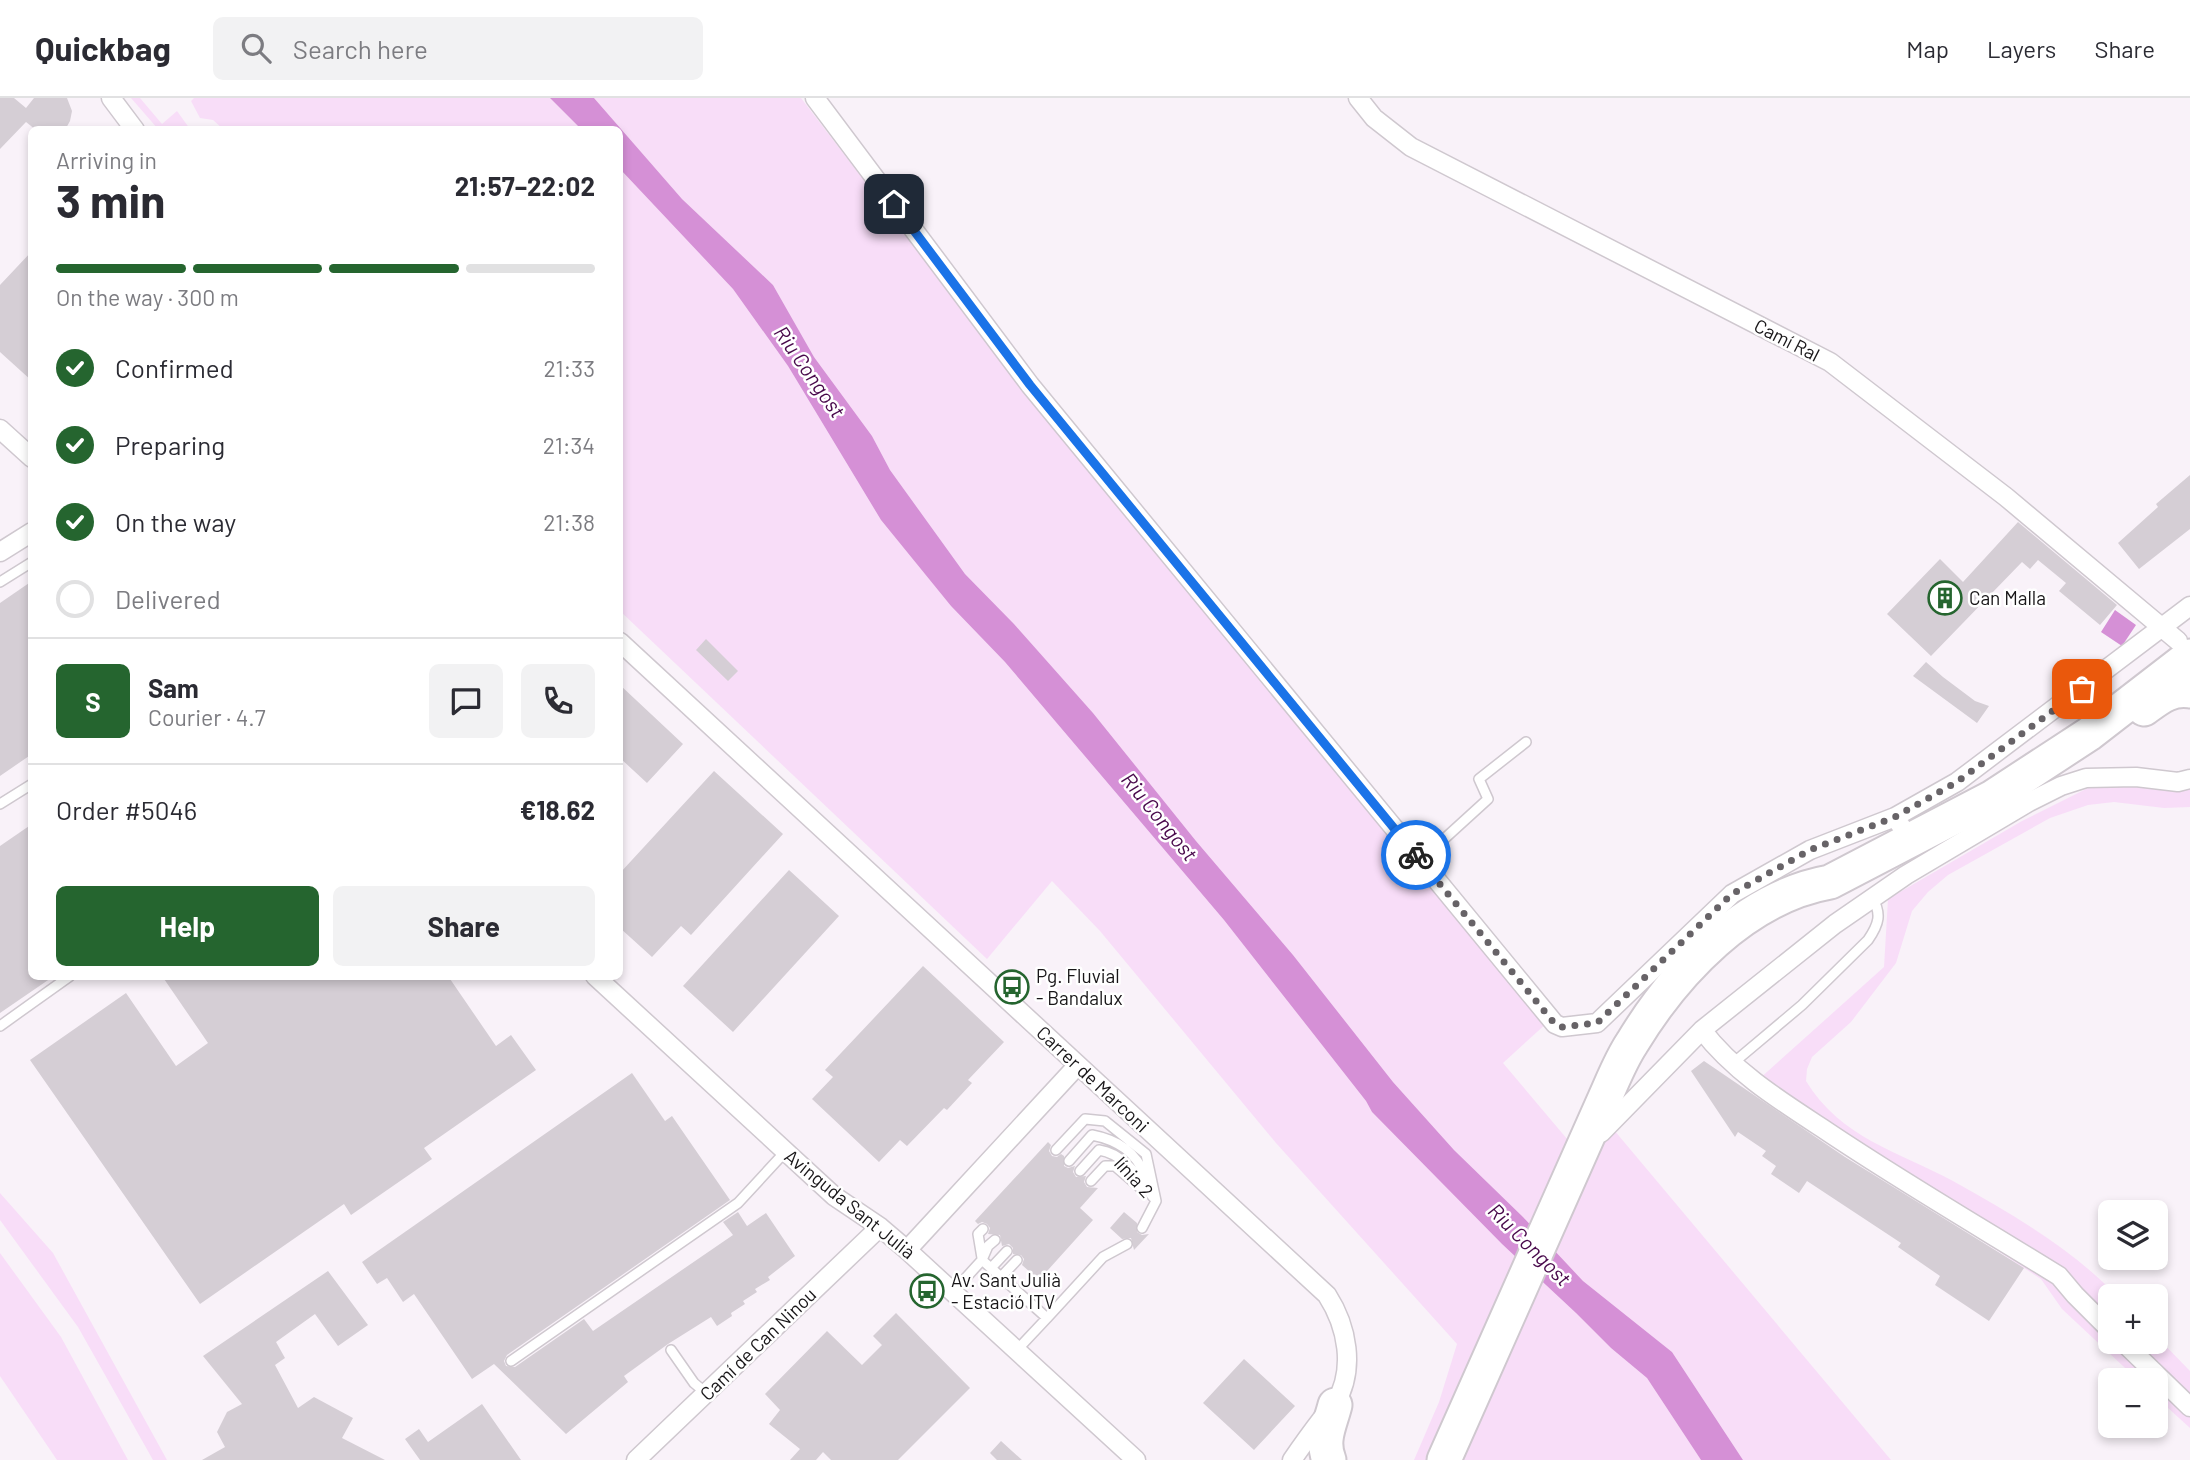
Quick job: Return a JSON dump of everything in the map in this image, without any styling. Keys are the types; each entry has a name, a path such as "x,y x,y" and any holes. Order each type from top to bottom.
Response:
{"highway":[{"path":"1808,886 1824,872 1900,825 2051,737 2182,641"},
{"path":"1434,1458 1468,1404 1631,1044 1658,1003 1694,961 1740,923 1769,904 1808,886 1830,882 1954,819 2089,734 2182,641"},
{"path":"2012,784 2042,776 2166,693 2180,689 2190,691"},
{"path":"1329,1460 1324,1447 1325,1435 1335,1405"}],"street":[{"path":"111,98 132,126"},
{"path":"815,98 1030,385 1555,1024 1562,1027 1597,1023 1732,894 1810,850 1900,825 1957,782 2182,641 2190,606"},
{"name":"Camí Ral","path":"1358,98 1374,118 1411,147 1830,362 2006,497 2182,641"},
{"path":"0,429 28,454"},
{"path":"0,552 28,534"},
{"name":"Carrer de Marconi","path":"623,645 1327,1295 1338,1312 1344,1329 1346,1349 1346,1369 1335,1405"},
{"path":"1601,1133 1702,1030 1872,897 2029,802 2061,786 2086,778 2111,776 2178,782 2190,779"},
{"name":"Avinguda Sant Julià","path":"599,980 834,1196 880,1227 907,1250 1136,1460"},
{"path":"1702,1030 1718,1051 1790,1107 1868,1159 2059,1276 2098,1318"},
{"path":"907,1250 1076,1066"},
{"name":"Camí de Can Ninou","path":"636,1460 880,1227"},
{"path":"2135,1354 2190,1407"},
{"path":"1292,1460 1335,1405"}],"lane":[{"path":"0,582 28,564"},
{"path":"1420,860 1488,799 1479,779 1526,742"},
{"path":"0,804 28,786"},
{"path":"1732,1063 1802,1005 1868,940 1879,918 1879,908 1872,897"},
{"path":"0,1026 64,980"},
{"path":"1056,1150 1085,1119 1105,1121 1146,1154 1156,1202 1142,1228"},
{"path":"1069,1161 1092,1135 1111,1139 1140,1162 1156,1202"},
{"name":"línia 2","path":"1080,1171 1099,1150 1112,1152 1133,1169 1156,1202"},
{"path":"511,1361 738,1203 785,1152"},
{"path":"1091,1181 1105,1166 1115,1166 1156,1202"},
{"path":"983,1229 978,1234 982,1260 1047,1318"},
{"path":"953,1292 982,1260 988,1246 995,1240"},
{"path":"1016,1351 1103,1257 1127,1244"},
{"path":"991,1268 1007,1251"},
{"path":"1001,1277 1017,1260"},
{"path":"671,1350 694,1383 706,1394"}],"shaded area":[{"path":"131,98 140,98 162,124 177,111 188,126 155,126"},
{"path":"194,98 550,98 578,126 220,126 213,120 200,118 191,101"},
{"path":"594,98 801,98 986,340 1548,1022 1503,1063 1584,1159 1614,1130 1891,1460 1743,1460 1672,1352 1583,1281 1523,1217 1454,1150 1393,1082 1293,955 1196,841 1093,713 1014,624 965,574 890,470 872,436 814,357 773,285 682,199 623,131 623,126 618,126"},
{"path":"623,172 733,289 788,366 881,520 951,606 1005,662 1224,920 1372,1112 1502,1244 1611,1348 1647,1378 1701,1460 1414,1460 1439,1402 1457,1344 1276,1143 1100,931 1052,881 987,959 623,614"},
{"path":"2098,783 2190,786 2190,807 2164,808 2114,802 2088,805 2050,818 1948,875 1928,892 1912,911 1896,963 1851,1022 1812,1057 1806,1081 1820,1100 1853,1130 1953,1181 2019,1219 2080,1262 2099,1279 2104,1284 2098,1284 2098,1343 2062,1309 2041,1279 1748,1089 1884,967 1888,899 2022,821"},
{"path":"0,1193 53,1253 167,1460 153,1460 78,1327 0,1220"},
{"path":"0,1253 61,1337 128,1460 57,1460 0,1376"},
{"path":"2168,1348 2190,1371 2190,1428 2168,1408 2168,1368 2125,1368 2110,1354 2168,1354"}],"water":[{"path":"550,98 594,98 618,126 578,126"},
{"name":"Riu Congost","path":"623,131 682,199 773,285 814,357 872,436 890,470 965,574 1014,624 1093,713 1196,841 1293,955 1393,1082 1454,1150 1523,1217 1583,1281 1672,1352 1743,1460 1701,1460 1647,1378 1611,1348 1502,1244 1372,1112 1224,920 1005,662 951,606 881,520 788,366 733,289 623,172"},
{"path":"2115,610 2136,625 2122,646 2101,632"}],"building":[{"path":"0,98 14,98 26,108 34,98 67,98 72,111 67,126 31,126 26,122 0,149"},
{"path":"28,255 28,377 0,352 0,285"},
{"path":"2190,475 2190,529 2139,569 2118,543 2158,507 2156,504"},
{"name":"Can Malla","path":"2018,522 2117,605 2100,625 2059,591 2066,583 2038,560 2030,569 2022,562 1931,656 1887,614 1940,559 1963,582"},
{"path":"28,584 28,757 0,776 0,603"},
{"path":"706,639 738,671 728,681 696,650"},
{"path":"1926,662 1975,701 1989,706 1977,723 1913,676"},
{"path":"623,688 683,744 647,783 623,761"},
{"path":"714,771 783,834 691,935 681,926 652,957 623,931 623,870"},
{"path":"28,827 28,980 48,980 0,1013 0,846"},
{"path":"789,870 839,916 733,1032 683,986"},
{"path":"923,966 1004,1042 968,1080 972,1083 947,1110 944,1108 907,1146 900,1140 879,1162 812,1099 833,1077 825,1070"},
{"path":"165,980 451,980 496,1046 511,1035 536,1070 424,1148 432,1159 351,1215 344,1204 200,1304 30,1060 126,993 176,1066 208,1043"},
{"path":"1704,1061 1845,1157 2024,1268 1989,1321 1935,1285 1940,1276 1898,1247 1901,1243 1807,1181 1799,1193 1771,1174 1776,1166 1762,1156 1766,1151 1738,1132 1735,1137 1691,1071"},
{"path":"632,1073 665,1121 672,1116 730,1200 507,1355 504,1361 506,1366 515,1367 584,1319 593,1331 733,1235 723,1222 738,1212 747,1226 766,1213 795,1256 768,1277 770,1280 755,1289 757,1292 743,1301 745,1304 731,1313 732,1316 717,1326 711,1317 624,1376 628,1382 566,1434 494,1364 472,1379 414,1294 403,1302 387,1278 377,1284 362,1262"},
{"path":"1048,1142 1052,1156 1064,1156 1064,1166 1075,1166 1073,1172 1076,1177 1086,1176 1084,1182 1087,1187 1098,1188 1080,1208 1093,1220 1039,1280 1022,1265 1024,1259 1021,1255 1013,1254 1013,1248 1009,1244 1002,1246 1000,1235 988,1234 990,1228 987,1224 978,1224 975,1221"},
{"path":"1124,1212 1137,1223 1137,1232 1142,1235 1149,1234 1134,1250 1131,1238 1122,1239 1110,1228"},
{"path":"328,1271 368,1325 338,1346 315,1314 276,1342 285,1358 275,1365 298,1408 314,1397 353,1418 342,1438 385,1460 202,1460 225,1447 217,1432 227,1412 242,1404 203,1356"},
{"path":"896,1313 970,1388 898,1460 831,1460 823,1452 816,1460 790,1460 800,1449 769,1424 780,1410 765,1394 827,1331 862,1365 882,1345 873,1336"},
{"path":"1244,1359 1295,1406 1254,1450 1203,1403"},
{"path":"482,1404 521,1460 420,1460 405,1439 419,1429 428,1442"},
{"path":"1001,1441 1022,1460 997,1460 990,1453"}],"way so far":[{"path":"1416,855 1555,1024 1562,1027 1597,1023 1732,894 1810,850 1895,817 1957,782 2082,689"}],"place":[{"name":"Can Malla","path":"1945,598"},
{"name":"Pg. Fluvial - Bandalux","path":"1012,987"},
{"name":"Av. Sant Julià - Estació ITV","path":"927,1291"}],"route":[{"path":"894,204 1030,385 1416,855"}]}
